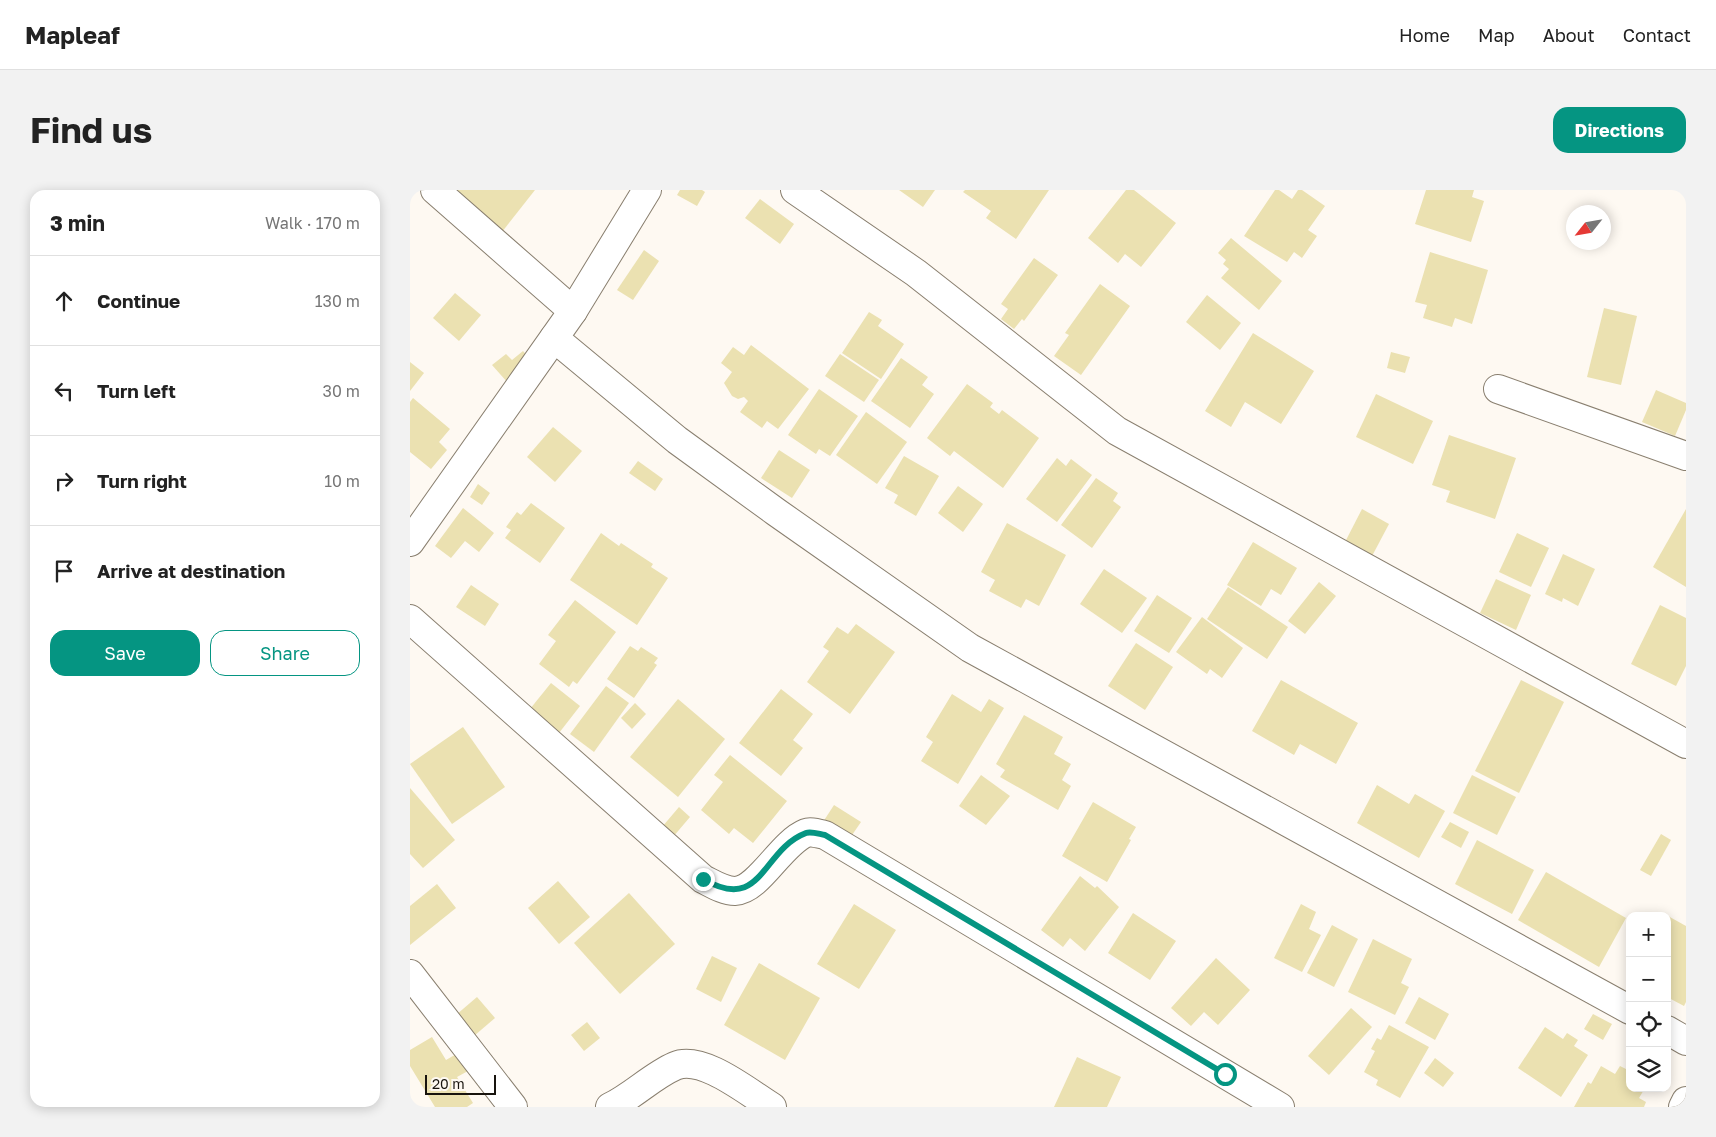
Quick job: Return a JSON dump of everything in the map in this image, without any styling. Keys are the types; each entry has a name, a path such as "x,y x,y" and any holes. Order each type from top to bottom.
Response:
{"street":[{"path":"435,190 573,312"},
{"path":"410,542 573,312 647,190"},
{"path":"795,190 916,273 1117,431 1686,744"},
{"path":"554,338 677,440 970,648 1626,1008"},
{"path":"1498,389 1686,456"},
{"path":"410,619 703,879 717,887 736,891 751,884 788,844 807,832 825,835 1280,1107"},
{"path":"410,974 513,1107"},
{"path":"1671,1032 1686,1041"},
{"path":"610,1107 676,1065 691,1062 706,1067 772,1107"},
{"path":"1683,1107 1686,1101"}],"building":[{"path":"457,190 535,190 502,232 454,193"},
{"path":"680,190 702,190 705,192 697,206 677,195"},
{"path":"899,190 935,190 923,207"},
{"path":"965,190 1049,190 1016,239 986,218 991,211 963,192"},
{"path":"1126,190 1134,190 1176,223 1141,267 1125,254 1118,263 1088,238"},
{"path":"1275,190 1279,190 1292,199 1298,190 1302,190 1325,206 1308,230 1317,236 1302,258 1294,252 1287,262 1244,236"},
{"path":"1426,190 1474,190 1472,197 1484,201 1471,242 1415,224"},
{"path":"760,199 794,224 780,244 745,218"},
{"path":"1231,238 1282,281 1259,310 1221,278 1229,269 1223,264 1226,260 1218,253"},
{"path":"644,250 659,261 633,300 617,290"},
{"path":"1430,252 1488,270 1472,324 1455,318 1452,327 1423,318 1427,305 1415,302"},
{"path":"1034,258 1058,275 1024,321 1022,319 1014,329 1001,319 1008,309 1001,304"},
{"path":"1100,284 1130,306 1081,375 1054,356 1069,335 1065,333"},
{"path":"455,293 481,315 459,341 433,318"},
{"path":"1207,295 1241,323 1220,350 1186,322"},
{"path":"1604,308 1637,316 1621,385 1587,377"},
{"path":"869,312 882,320 878,326 904,344 881,379 842,353"},
{"path":"1253,333 1314,371 1281,424 1245,402 1231,427 1205,411"},
{"path":"751,345 809,389 778,429 767,421 762,428 740,412 748,401 744,397 738,399 732,396 724,383 732,372 721,363 733,347 744,355"},
{"path":"523,351 533,362 508,383 492,365 506,354 512,360"},
{"path":"1391,352 1410,357 1405,373 1387,368"},
{"path":"840,354 879,380 864,402 825,376"},
{"path":"901,358 928,377 922,385 934,394 910,428 871,401"},
{"path":"410,362 424,373 410,391"},
{"path":"967,384 993,403 990,407 999,414 1002,410 1039,438 1003,488 954,451 950,456 927,438"},
{"path":"819,389 858,416 830,456 819,449 816,454 788,435"},
{"path":"1656,390 1686,403 1686,410 1675,436 1642,422"},
{"path":"1376,394 1433,421 1413,464 1356,437"},
{"path":"413,398 450,429 439,442 447,450 431,469 410,452 410,402"},
{"path":"866,412 907,442 877,484 836,455"},
{"path":"553,427 582,451 555,482 527,457"},
{"path":"1449,435 1516,458 1495,519 1446,502 1450,491 1432,485"},
{"path":"779,450 810,470 792,498 761,478"},
{"path":"904,456 939,476 916,516 894,503 898,495 885,488"},
{"path":"1057,458 1066,466 1071,459 1092,475 1057,522 1026,499"},
{"path":"638,461 663,479 655,491 629,473"},
{"path":"1096,478 1118,493 1113,501 1121,507 1092,548 1061,525"},
{"path":"478,484 490,493 482,505 470,497"},
{"path":"958,486 983,504 963,532 938,513"},
{"path":"531,503 565,528 540,563 505,538 511,530 506,527 517,512 521,515"},
{"path":"463,508 494,533 479,552 465,541 451,558 435,546"},
{"path":"1362,509 1389,524 1371,558 1344,544"},
{"path":"1686,509 1686,587 1653,567"},
{"path":"1007,523 1066,555 1039,606 1026,599 1021,608 989,591 995,580 981,572"},
{"path":"601,533 619,546 621,543 653,564 651,567 668,578 637,625 570,580"},
{"path":"1517,533 1549,548 1531,587 1499,572"},
{"path":"1253,542 1297,568 1281,595 1271,589 1261,606 1227,585"},
{"path":"1563,554 1595,569 1578,606 1563,598 1562,602 1545,594"},
{"path":"1104,569 1147,598 1122,633 1080,604"},
{"path":"1496,579 1531,595 1516,630 1480,613"},
{"path":"1319,582 1336,596 1305,634 1288,621"},
{"path":"471,585 499,604 485,626 456,607"},
{"path":"1228,587 1288,627 1267,659 1207,619"},
{"path":"1157,595 1192,618 1169,653 1134,631"},
{"path":"575,600 616,632 577,684 573,681 569,687 539,664 556,641 548,635"},
{"path":"1660,605 1686,618 1686,666 1676,686 1631,664"},
{"path":"1202,617 1243,648 1222,678 1210,669 1207,674 1176,652"},
{"path":"856,624 895,652 850,714 807,682 829,651 823,647 837,627 848,634"},
{"path":"1136,643 1173,667 1145,710 1108,686"},
{"path":"630,646 638,651 641,647 658,658 654,663 657,665 634,698 607,679"},
{"path":"1281,680 1358,723 1336,764 1300,744 1294,755 1252,731"},
{"path":"1521,680 1564,702 1519,793 1475,771"},
{"path":"551,683 580,706 559,733 530,709"},
{"path":"606,686 629,703 594,752 570,734"},
{"path":"781,689 813,714 793,740 803,748 781,776 739,743"},
{"path":"952,694 981,712 989,699 1004,708 958,784 921,761 933,742 926,737"},
{"path":"678,699 725,739 678,797 630,757"},
{"path":"635,703 646,714 632,729 621,718"},
{"path":"1024,715 1063,737 1054,754 1071,764 1062,780 1071,786 1058,810 1000,777 1005,770 996,764"},
{"path":"463,727 505,787 452,824 410,764"},
{"path":"730,755 787,801 753,843 734,828 729,834 701,810 723,782 714,775"},
{"path":"981,775 1010,796 986,825 959,806"},
{"path":"1472,775 1516,797 1497,835 1453,813"},
{"path":"1377,785 1409,804 1415,794 1445,811 1419,858 1357,823"},
{"path":"410,788 455,840 423,868 410,854"},
{"path":"1093,802 1136,827 1129,839 1131,840 1107,882 1062,856"},
{"path":"834,805 861,822 850,838 823,822"},
{"path":"679,807 690,817 673,837 662,827"},
{"path":"1450,822 1469,832 1461,848 1441,837"},
{"path":"1661,834 1671,840 1651,876 1640,870"},
{"path":"1477,840 1534,870 1512,914 1455,884"},
{"path":"1546,872 1626,918 1599,967 1518,920"},
{"path":"1080,876 1095,888 1097,886 1119,907 1085,951 1070,938 1063,947 1041,930"},
{"path":"558,881 590,917 559,944 528,908"},
{"path":"437,884 456,908 410,945 410,906"},
{"path":"629,893 675,944 620,994 574,943"},
{"path":"854,904 896,930 859,989 817,964"},
{"path":"1301,904 1316,912 1309,929 1321,935 1302,972 1274,958"},
{"path":"1133,913 1176,941 1150,980 1108,953"},
{"path":"1671,918 1686,926 1686,1002 1684,1006 1671,999"},
{"path":"1332,925 1358,939 1334,987 1307,973"},
{"path":"1373,939 1412,959 1401,983 1409,987 1395,1015 1348,992"},
{"path":"712,956 737,968 721,1002 696,989"},
{"path":"1216,958 1250,990 1218,1025 1204,1012 1191,1026 1171,1008"},
{"path":"759,963 820,998 785,1060 724,1025"},
{"path":"477,997 495,1018 474,1036 456,1015"},
{"path":"1419,997 1449,1014 1435,1040 1405,1023"},
{"path":"1351,1008 1372,1027 1329,1075 1308,1056"},
{"path":"1593,1014 1612,1024 1603,1040 1584,1029"},
{"path":"587,1022 600,1038 584,1051 571,1035"},
{"path":"1389,1025 1429,1047 1400,1098 1376,1085 1378,1080 1364,1072 1375,1051 1371,1049 1377,1038 1381,1040"},
{"path":"1545,1027 1563,1039 1567,1033 1578,1040 1574,1046 1588,1055 1561,1097 1518,1068"},
{"path":"432,1037 446,1060 458,1053 468,1071 457,1077 473,1103 467,1107 435,1107 410,1066 410,1050"},
{"path":"1077,1057 1121,1077 1107,1107 1054,1107"},
{"path":"1435,1058 1454,1073 1443,1087 1424,1073"},
{"path":"1601,1066 1615,1074 1620,1066 1626,1069 1626,1092 1643,1092 1639,1098 1646,1102 1644,1107 1574,1107 1588,1082 1591,1084"}],"route":[{"path":"703,879 717,887 736,891 751,884 788,844 807,832 825,835 1225,1074"}]}
